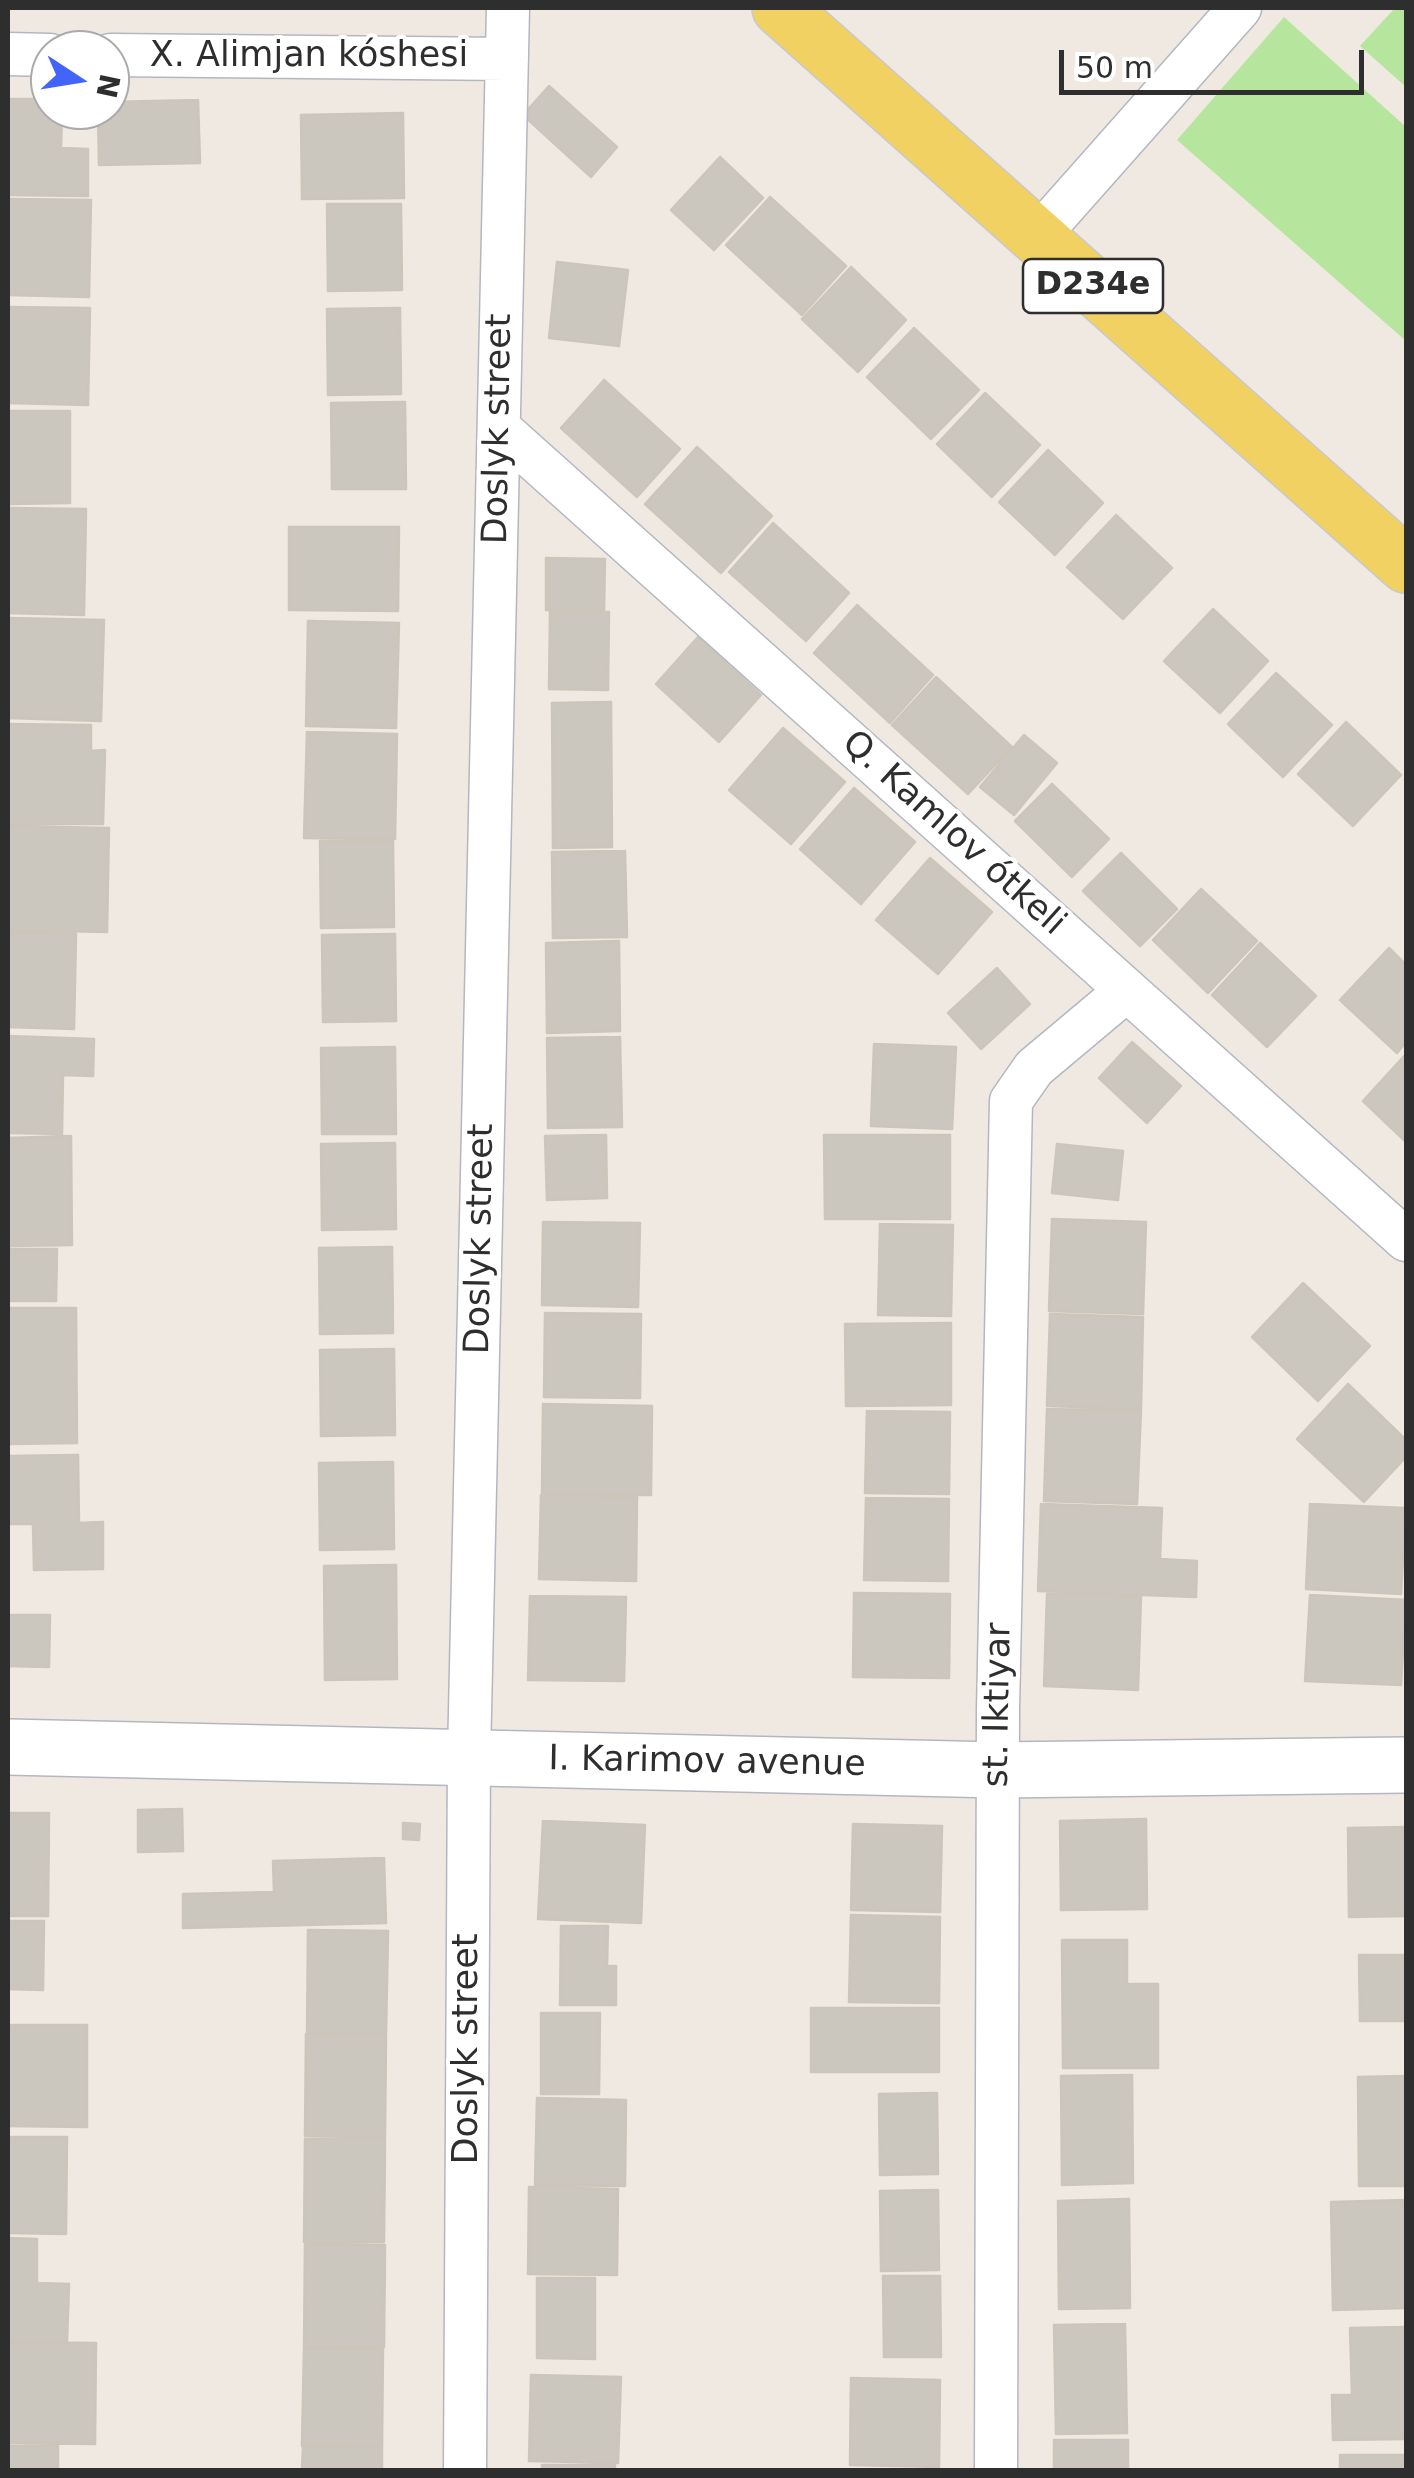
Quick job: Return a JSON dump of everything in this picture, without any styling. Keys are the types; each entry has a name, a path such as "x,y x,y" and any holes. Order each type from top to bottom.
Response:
{"main road":[{"name":"D234e","path":"780,8 1406,565"}],"street":[{"name":"Doslyk street","path":"464,2470 470,1758 508,8"},
{"path":"1038,236 1240,8"},
{"name":"X. Alimjan kóshesi","path":"130,55 508,58"},
{"name":"Q. Kamlov ótkeli","path":"499,428 1406,1240"},
{"name":"st. Iktiyar","path":"996,2470 998,1770 1011,1101 1034,1068 1127,990"},
{"name":"I. Karimov avenue","path":"8,1747 998,1770 1406,1766"}],"green space":[{"path":"1395,8 1406,8 1406,87 1360,46"},
{"path":"1284,17 1406,127 1406,341 1177,140"}],"building":[{"path":"549,86 617,147 591,177 523,115"},
{"path":"8,99 30,99 30,130 61,130 61,148 88,149 88,196 8,195"},
{"path":"198,100 200,163 99,165 98,130 130,130 130,102"},
{"path":"403,113 404,198 302,199 301,115"},
{"path":"720,157 763,198 714,250 671,210"},
{"path":"770,197 846,266 802,315 726,245"},
{"path":"8,199 91,200 89,297 8,295"},
{"path":"327,204 401,204 402,290 328,291"},
{"path":"557,262 628,270 619,346 549,338"},
{"path":"851,267 906,320 858,372 802,319"},
{"path":"8,307 90,308 88,405 8,403"},
{"path":"400,308 401,394 328,395 327,309"},
{"path":"914,328 979,390 931,439 867,377"},
{"path":"604,380 680,449 637,497 561,428"},
{"path":"985,393 1040,445 992,497 937,444"},
{"path":"405,402 406,489 332,489 331,403"},
{"path":"8,411 70,411 70,503 8,504"},
{"path":"697,447 772,516 721,573 645,504"},
{"path":"1048,450 1103,503 1055,555 999,502"},
{"path":"8,508 86,509 84,615 8,613"},
{"path":"1116,515 1172,568 1123,619 1067,567"},
{"path":"773,523 849,593 806,641 729,572"},
{"path":"289,527 399,527 398,611 289,610"},
{"path":"546,558 605,559 604,610 546,610"},
{"path":"857,605 933,675 890,723 814,653"},
{"path":"1213,609 1268,661 1220,713 1164,661"},
{"path":"550,612 609,612 608,690 549,689"},
{"path":"8,618 104,620 101,721 8,718"},
{"path":"308,621 399,623 396,728 306,726"},
{"path":"698,637 761,695 719,742 656,684"},
{"path":"1276,673 1332,725 1283,777 1228,724"},
{"path":"936,677 1012,747 968,794 892,725"},
{"path":"611,702 612,847 553,848 552,703"},
{"path":"1346,722 1401,775 1353,826 1298,774"},
{"path":"8,724 91,725 91,751 105,750 103,824 8,824"},
{"path":"783,728 845,782 791,844 729,790"},
{"path":"307,732 397,734 395,839 304,838"},
{"path":"1024,735 1057,763 1014,815 980,787"},
{"path":"1052,784 1109,839 1072,877 1015,821"},
{"path":"854,788 915,842 861,904 800,849"},
{"path":"8,826 109,828 107,932 8,930"},
{"path":"320,841 393,841 394,927 321,928"},
{"path":"625,851 627,937 553,938 552,852"},
{"path":"1121,853 1177,909 1140,946 1083,891"},
{"path":"930,858 992,912 938,974 876,920"},
{"path":"1201,889 1257,941 1208,993 1153,940"},
{"path":"8,932 76,934 74,1029 8,1027"},
{"path":"395,934 396,1021 323,1022 322,935"},
{"path":"619,941 620,1031 547,1033 546,943"},
{"path":"1260,943 1316,996 1267,1047 1212,995"},
{"path":"1389,948 1406,965 1406,1042 1397,1053 1340,1000"},
{"path":"997,968 1030,1004 981,1049 948,1013"},
{"path":"8,1036 94,1039 93,1076 63,1075 62,1134 8,1133"},
{"path":"620,1037 622,1127 548,1128 547,1038"},
{"path":"1132,1042 1181,1086 1147,1123 1099,1078"},
{"path":"874,1044 956,1047 952,1129 871,1126"},
{"path":"395,1047 396,1134 322,1134 321,1048"},
{"path":"1406,1054 1406,1142 1363,1101"},
{"path":"606,1135 607,1198 547,1200 545,1136"},
{"path":"824,1135 950,1135 950,1219 825,1219"},
{"path":"71,1136 72,1245 8,1246 8,1138"},
{"path":"395,1143 396,1229 322,1230 321,1144"},
{"path":"1057,1144 1123,1151 1118,1200 1052,1193"},
{"path":"1052,1219 1146,1222 1143,1314 1049,1311"},
{"path":"543,1222 640,1223 638,1307 542,1305"},
{"path":"880,1224 953,1225 951,1316 878,1315"},
{"path":"392,1247 393,1333 320,1334 319,1248"},
{"path":"8,1249 57,1249 56,1301 8,1301"},
{"path":"1303,1283 1370,1346 1318,1401 1252,1337"},
{"path":"8,1308 76,1308 77,1443 8,1444"},
{"path":"545,1313 641,1314 640,1398 544,1397"},
{"path":"1050,1314 1143,1317 1141,1409 1047,1406"},
{"path":"951,1323 951,1405 846,1406 845,1324"},
{"path":"394,1349 395,1435 321,1436 320,1350"},
{"path":"1348,1384 1406,1440 1406,1457 1364,1502 1297,1439"},
{"path":"543,1404 652,1406 651,1495 542,1493"},
{"path":"1047,1409 1141,1411 1137,1504 1044,1501"},
{"path":"867,1411 950,1412 949,1494 865,1493"},
{"path":"78,1455 79,1523 103,1522 103,1569 34,1570 33,1524 8,1524 8,1456"},
{"path":"393,1462 394,1549 320,1550 319,1463"},
{"path":"541,1495 637,1497 636,1581 539,1579"},
{"path":"866,1498 949,1499 948,1581 864,1580"},
{"path":"1041,1504 1162,1508 1160,1559 1197,1561 1196,1597 1038,1591"},
{"path":"1310,1504 1406,1508 1401,1594 1306,1589"},
{"path":"396,1565 397,1679 325,1680 324,1566"},
{"path":"854,1593 950,1594 949,1678 853,1677"},
{"path":"1047,1594 1141,1597 1138,1690 1044,1686"},
{"path":"1310,1595 1406,1600 1401,1685 1305,1681"},
{"path":"530,1596 626,1597 624,1681 528,1680"},
{"path":"8,1615 50,1615 49,1667 8,1666"},
{"path":"182,1809 183,1851 138,1852 138,1810"},
{"path":"8,1813 49,1813 48,1916 8,1916"},
{"path":"1146,1819 1147,1909 1061,1910 1060,1821"},
{"path":"543,1821 645,1825 641,1923 538,1919"},
{"path":"403,1823 420,1824 419,1840 403,1839"},
{"path":"853,1824 942,1826 940,1912 851,1910"},
{"path":"1406,1827 1406,1916 1349,1917 1348,1828"},
{"path":"384,1858 386,1923 183,1928 183,1894 274,1892 273,1861"},
{"path":"851,1915 940,1917 939,2003 849,2002"},
{"path":"8,1921 44,1921 43,1990 8,1989"},
{"path":"561,1926 608,1926 607,1966 616,1966 616,2005 560,2005"},
{"path":"308,1930 388,1931 386,2034 307,2033"},
{"path":"1062,1940 1127,1940 1127,1984 1158,1984 1158,2068 1063,2068"},
{"path":"1359,1955 1406,1955 1406,2021 1360,2021"},
{"path":"811,2008 939,2008 939,2072 811,2072"},
{"path":"541,2013 600,2013 599,2094 541,2094"},
{"path":"8,2025 87,2025 87,2127 8,2126"},
{"path":"306,2034 386,2034 385,2137 305,2136"},
{"path":"1132,2075 1133,2183 1062,2185 1061,2076"},
{"path":"1406,2076 1406,2186 1359,2186 1358,2077"},
{"path":"937,2093 938,2174 880,2175 879,2094"},
{"path":"537,2098 626,2100 625,2186 535,2185"},
{"path":"8,2137 67,2137 66,2234 8,2233"},
{"path":"305,2139 385,2139 384,2242 304,2242"},
{"path":"529,2187 618,2189 617,2275 528,2274"},
{"path":"938,2190 939,2270 881,2271 880,2191"},
{"path":"1129,2199 1130,2308 1059,2309 1058,2201"},
{"path":"1406,2200 1406,2308 1333,2310 1331,2202"},
{"path":"8,2238 37,2239 37,2283 69,2284 67,2341 8,2340"},
{"path":"305,2244 385,2245 384,2347 304,2347"},
{"path":"883,2276 940,2276 941,2357 884,2357"},
{"path":"537,2278 595,2278 595,2359 537,2358"},
{"path":"1125,2324 1127,2433 1056,2434 1054,2325"},
{"path":"1406,2327 1406,2439 1333,2440 1332,2395 1352,2395 1350,2328"},
{"path":"8,2342 96,2343 95,2444 8,2443"},
{"path":"304,2348 383,2349 382,2447 302,2446"},
{"path":"531,2375 621,2377 618,2463 529,2461"},
{"path":"851,2378 940,2380 939,2467 850,2465"},
{"path":"1054,2440 1128,2440 1128,2470 1054,2470"},
{"path":"8,2446 58,2446 58,2470 8,2470"},
{"path":"303,2447 382,2448 382,2470 302,2470"},
{"path":"1340,2455 1406,2455 1406,2470 1340,2470"},
{"path":"542,2465 615,2465 615,2470 542,2470"}]}
